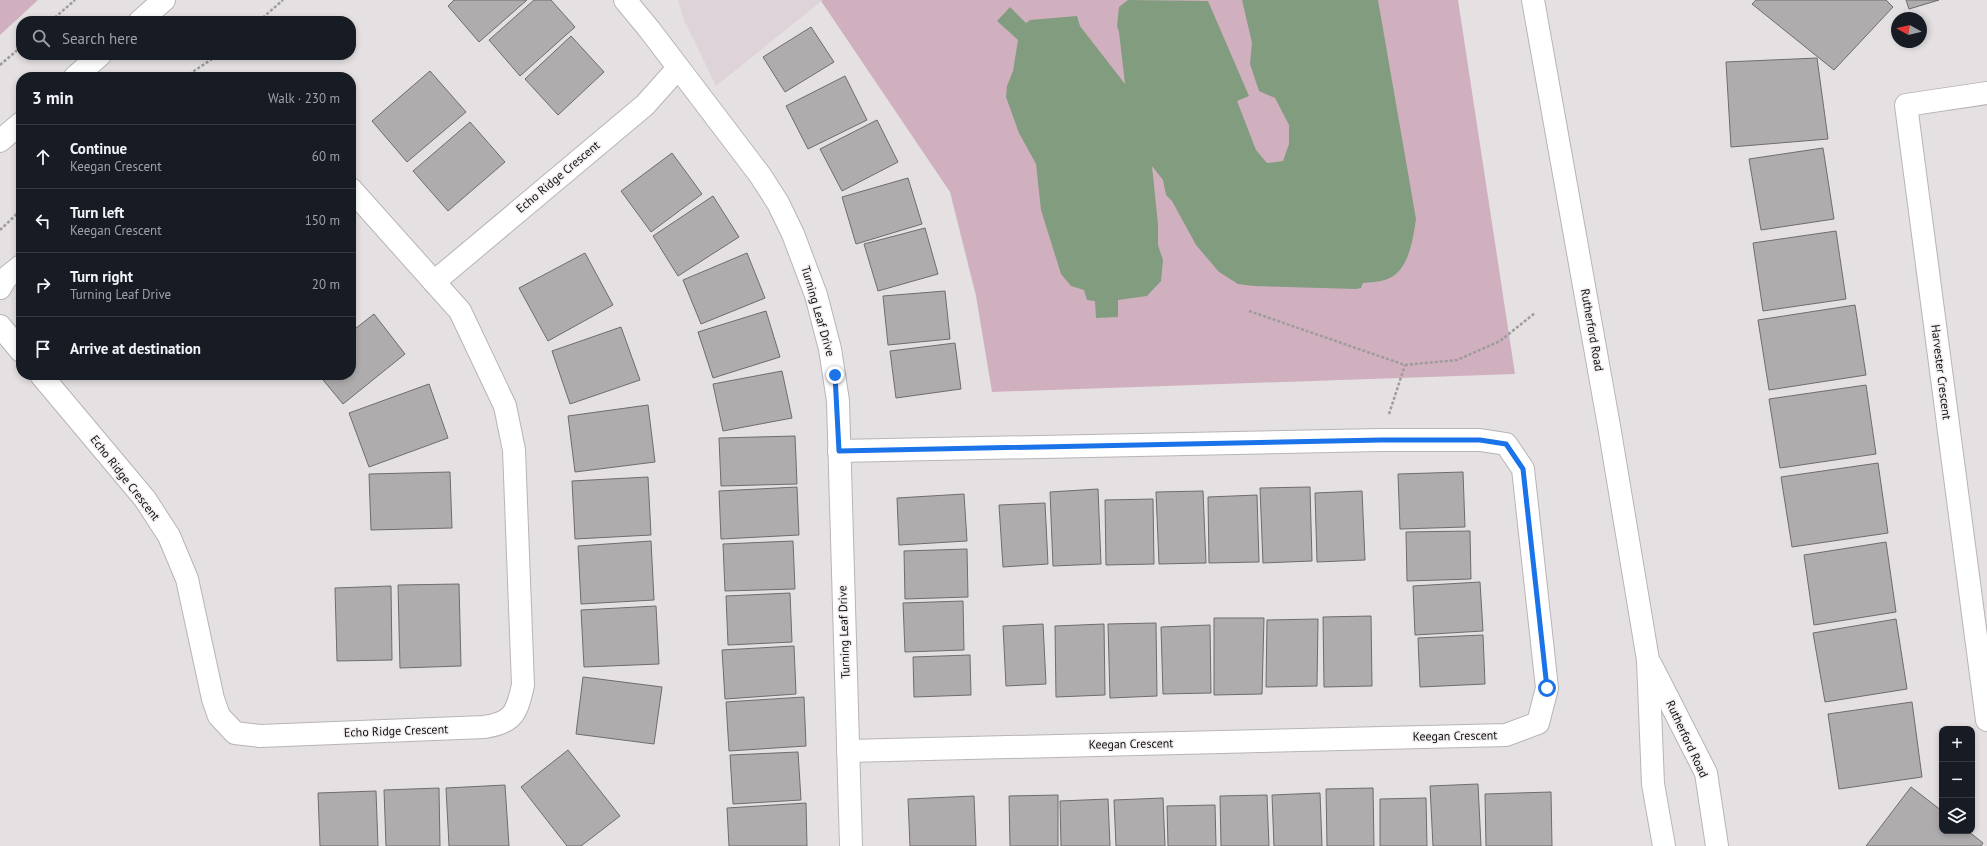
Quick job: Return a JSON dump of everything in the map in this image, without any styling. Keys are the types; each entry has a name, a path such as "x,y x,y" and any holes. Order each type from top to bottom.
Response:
{"street":[{"path":"146,16 164,0"},
{"name":"Turning Leaf Drive","path":"625,0 760,175 778,203 793,234 816,295 830,349 838,401 851,846"},
{"name":"Rutherford Road","path":"1533,0 1609,426 1648,660 1653,784 1664,846"},
{"path":"81,72 94,60"},
{"name":"Echo Ridge Crescent","path":"434,282 645,105 678,68"},
{"name":"Harvester Crescent","path":"1987,93 1906,105 1987,720"},
{"path":"0,141 16,127"},
{"name":"Echo Ridge Crescent","path":"45,380 145,499 169,536 187,579 213,699 219,716 235,732 260,736 484,727 497,725 510,719 519,703 523,685 514,450 505,406 460,311 356,195"},
{"path":"0,288 6,278 16,270"},
{"path":"0,326 16,345"},
{"name":"Keegan Crescent","path":"839,451 1381,440 1480,440 1506,444 1523,469 1547,688 1538,723 1506,735 848,751"},
{"name":"Rutherford Road","path":"1648,660 1706,773 1717,846"}],"path":[{"path":"57,16 75,0"},
{"path":"265,16 283,0"},
{"path":"0,65 16,51"},
{"path":"192,72 210,60"},
{"path":"0,230 16,215"},
{"path":"1249,311 1405,365 1457,360 1500,341 1535,313"},
{"path":"1381,440 1405,365"}],"shaded area":[{"path":"0,0 38,0 21,16 16,16 16,20 0,35"},
{"path":"678,0 823,0 716,86 684,20"},
{"path":"1128,0 1208,1 1249,96 1237,101 1256,150 1267,163 1283,161 1289,144 1289,125 1275,98 1259,91 1250,64 1252,43 1242,0 1378,0 1416,219 1411,245 1405,263 1400,270 1385,280 1363,283 1361,288 1356,289 1254,286 1238,284 1219,272 1196,245 1172,201 1166,195 1163,180 1152,166 1158,224 1158,245 1163,260 1161,281 1147,296 1118,300 1118,317 1096,318 1095,301 1087,300 1084,290 1071,286 1061,274 1041,210 1036,164 1019,133 1006,97 1007,86 1013,71 1018,40 997,21 1010,7 1026,23 1030,20 1077,16 1080,26 1125,84 1117,26 1119,7"},
{"path":"1458,0 1515,374 992,392 976,296 950,192 821,1"}],"building":[{"path":"454,0 527,0 479,42 448,6"},
{"path":"534,0 551,0 575,27 520,76 489,40"},
{"path":"1756,0 1886,0 1893,7 1834,70 1752,4"},
{"path":"1906,0 1939,0 1909,9"},
{"path":"811,27 834,62 785,92 763,57"},
{"path":"571,36 604,72 558,115 525,79"},
{"path":"1817,58 1828,139 1731,147 1726,62"},
{"path":"430,71 466,112 407,162 372,121"},
{"path":"845,76 867,120 808,149 786,106"},
{"path":"877,120 898,162 842,191 820,149"},
{"path":"470,122 505,162 448,211 413,171"},
{"path":"1823,148 1834,219 1761,230 1749,159"},
{"path":"672,153 702,194 651,232 621,191"},
{"path":"908,178 922,224 856,244 842,197"},
{"path":"713,196 739,237 678,276 653,236"},
{"path":"925,228 938,274 878,291 864,244"},
{"path":"1836,231 1846,299 1763,311 1753,243"},
{"path":"585,253 613,305 548,341 519,288"},
{"path":"747,253 765,298 701,324 683,280"},
{"path":"945,291 950,339 888,345 883,296"},
{"path":"1855,305 1866,375 1769,390 1758,320"},
{"path":"766,311 780,357 713,378 698,332"},
{"path":"374,314 405,354 343,404 323,380 356,380 356,328"},
{"path":"621,327 640,380 570,404 552,351"},
{"path":"955,343 961,389 896,398 890,351"},
{"path":"782,371 792,418 723,431 713,384"},
{"path":"429,384 448,438 369,467 349,413"},
{"path":"1866,385 1876,454 1780,468 1769,399"},
{"path":"648,405 655,462 575,472 568,416"},
{"path":"795,436 797,484 721,486 719,438"},
{"path":"1878,463 1888,533 1792,547 1781,477"},
{"path":"450,472 452,528 371,530 369,474"},
{"path":"1463,472 1465,527 1400,529 1398,474"},
{"path":"648,477 651,535 575,539 572,481"},
{"path":"797,487 799,535 721,539 719,491"},
{"path":"1310,487 1312,561 1263,563 1260,488"},
{"path":"1098,489 1101,564 1053,566 1050,492"},
{"path":"1203,491 1206,563 1159,564 1156,492"},
{"path":"1362,491 1365,560 1317,562 1315,493"},
{"path":"964,494 967,541 899,545 897,498"},
{"path":"1257,495 1259,562 1209,563 1208,497"},
{"path":"1153,499 1154,564 1106,565 1105,500"},
{"path":"1045,503 1048,564 1003,567 999,505"},
{"path":"1470,531 1471,579 1407,581 1406,532"},
{"path":"651,541 654,600 581,604 578,546"},
{"path":"793,541 795,589 725,591 723,544"},
{"path":"1886,542 1896,612 1814,625 1804,555"},
{"path":"967,549 968,597 905,599 904,551"},
{"path":"1480,582 1483,631 1415,635 1413,586"},
{"path":"459,584 461,666 400,668 398,585"},
{"path":"391,586 392,660 337,661 335,588"},
{"path":"790,593 792,642 728,645 726,596"},
{"path":"963,601 964,650 905,652 903,603"},
{"path":"656,606 659,664 584,667 581,610"},
{"path":"1371,616 1372,686 1324,687 1323,617"},
{"path":"1214,618 1264,618 1262,694 1214,695"},
{"path":"1318,619 1317,686 1266,687 1267,620"},
{"path":"1896,619 1907,689 1825,702 1813,633"},
{"path":"1156,623 1157,696 1110,698 1108,624"},
{"path":"1043,624 1046,684 1006,686 1003,626"},
{"path":"1104,624 1105,695 1056,697 1055,626"},
{"path":"1210,625 1211,693 1163,694 1161,627"},
{"path":"1483,635 1485,684 1420,687 1418,638"},
{"path":"794,646 796,694 725,699 722,650"},
{"path":"970,655 971,695 914,697 913,657"},
{"path":"583,677 662,687 654,744 576,734"},
{"path":"804,697 806,746 729,751 726,702"},
{"path":"1912,702 1922,777 1839,789 1828,714"},
{"path":"568,750 620,816 581,846 567,846 521,787"},
{"path":"798,752 801,800 733,804 730,755"},
{"path":"1478,784 1481,846 1433,846 1430,786"},
{"path":"505,785 509,846 449,846 446,788"},
{"path":"1911,787 1939,809 1939,834 1972,834 1983,843 1981,846 1866,846"},
{"path":"439,788 440,846 386,846 384,790"},
{"path":"1373,788 1374,846 1327,846 1326,789"},
{"path":"376,791 378,846 320,846 318,793"},
{"path":"1551,792 1552,846 1486,846 1485,794"},
{"path":"1320,793 1322,846 1274,846 1272,795"},
{"path":"1058,795 1058,846 1010,846 1009,796"},
{"path":"1267,795 1269,846 1221,846 1220,796"},
{"path":"974,796 976,846 910,846 908,799"},
{"path":"1163,798 1165,846 1116,846 1114,800"},
{"path":"1426,798 1427,846 1380,846 1380,799"},
{"path":"1108,799 1110,846 1061,846 1060,801"},
{"path":"806,803 807,846 729,846 727,808"},
{"path":"1215,805 1216,846 1168,846 1167,806"}],"route":[{"path":"835,375 838,401 839,451 1381,440 1480,440 1506,444 1523,469 1547,688"}]}
